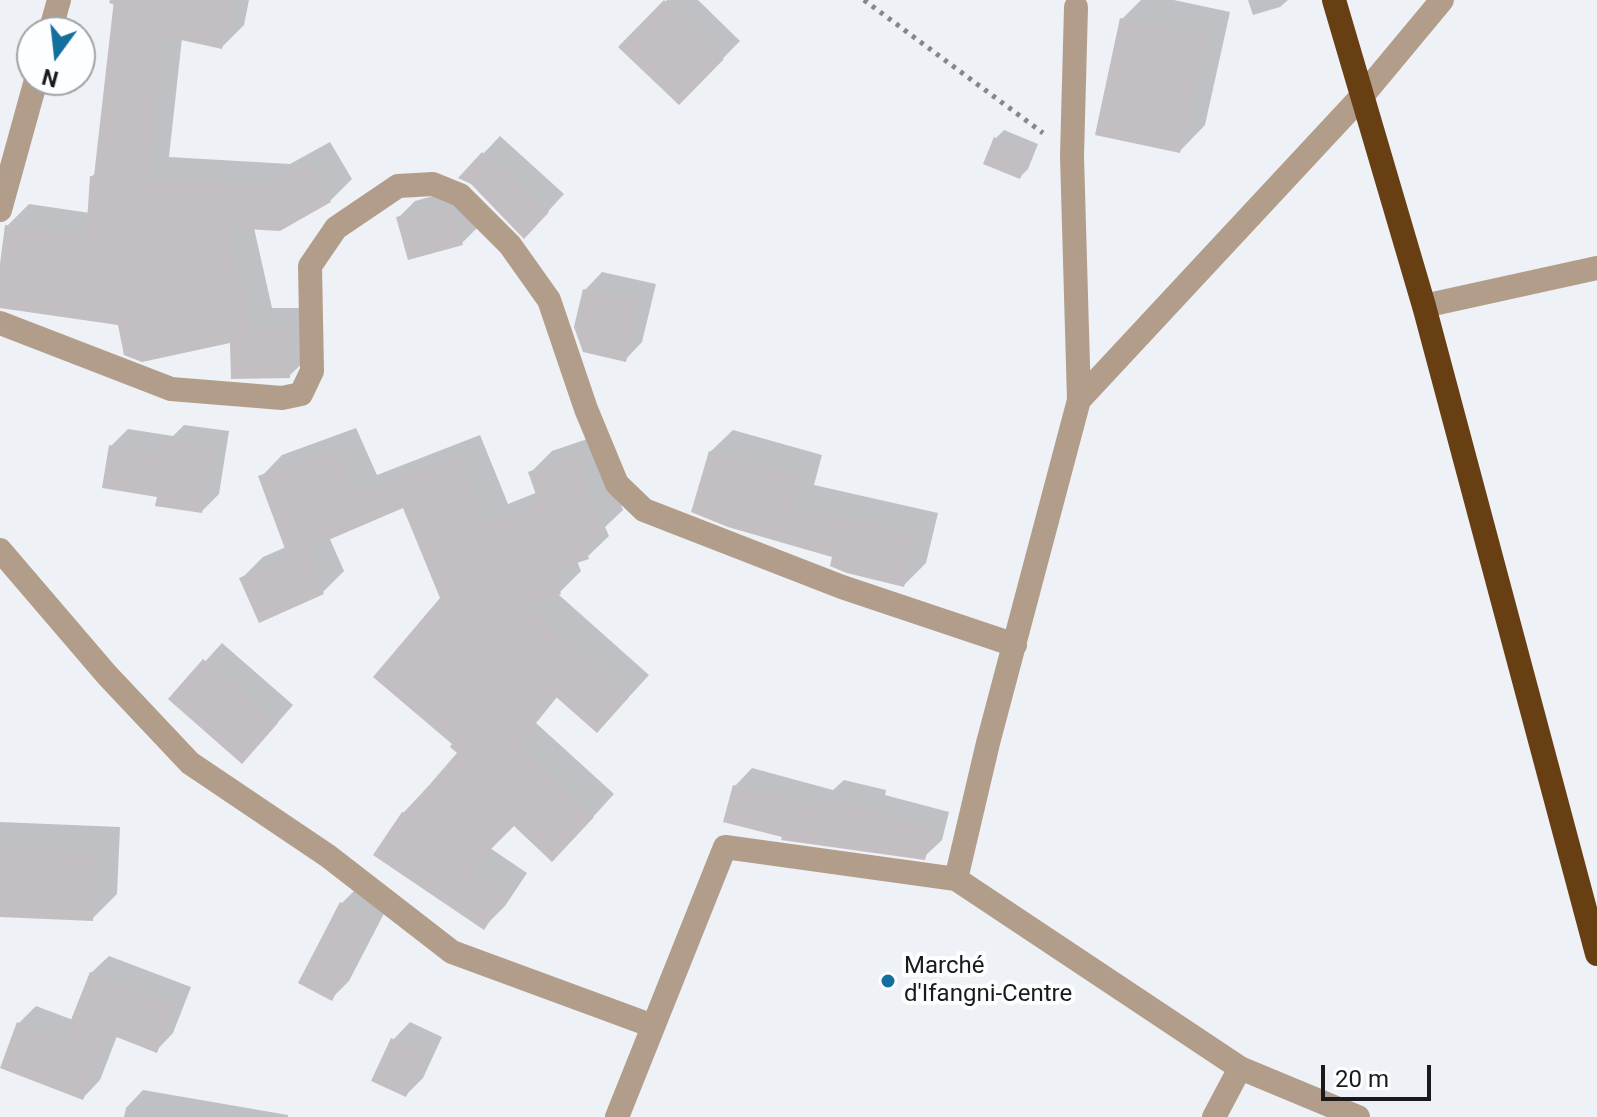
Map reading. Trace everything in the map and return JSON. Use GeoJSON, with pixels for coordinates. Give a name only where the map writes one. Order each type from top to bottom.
{"type":"FeatureCollection","features":[{"type":"Feature","properties":{"kind":"highway"},"geometry":{"type":"LineString","coordinates":[[1334,0],[1424,306],[1597,954]]}},
{"type":"Feature","properties":{"kind":"street"},"geometry":{"type":"LineString","coordinates":[[1079,400],[1363,95],[1442,0]]}},
{"type":"Feature","properties":{"kind":"street"},"geometry":{"type":"LineString","coordinates":[[956,879],[988,743],[1079,400],[1072,156],[1076,7]]}},
{"type":"Feature","properties":{"kind":"street"},"geometry":{"type":"LineString","coordinates":[[0,210],[32,96]]}},
{"type":"Feature","properties":{"kind":"street"},"geometry":{"type":"LineString","coordinates":[[0,323],[171,389],[282,398],[301,394],[312,371],[310,266],[336,228],[398,186],[433,184],[460,195],[510,245],[549,300],[586,409],[617,484],[644,510],[842,587],[1015,645]]}},
{"type":"Feature","properties":{"kind":"street"},"geometry":{"type":"LineString","coordinates":[[1424,306],[1597,268]]}},
{"type":"Feature","properties":{"kind":"street"},"geometry":{"type":"LineString","coordinates":[[0,550],[107,675],[190,763],[328,856],[452,952],[653,1026]]}},
{"type":"Feature","properties":{"kind":"street"},"geometry":{"type":"LineString","coordinates":[[617,1117],[725,847],[956,879],[1240,1068],[1358,1117]]}},
{"type":"Feature","properties":{"kind":"street"},"geometry":{"type":"LineString","coordinates":[[1214,1117],[1240,1068]]}},
{"type":"Feature","properties":{"kind":"path"},"geometry":{"type":"LineString","coordinates":[[864,0],[1072,156]]}},
{"type":"Feature","properties":{"kind":"building"},"geometry":{"type":"Polygon","coordinates":[[[114,0],[208,0],[232,5],[222,49],[163,36],[148,179],[267,185],[308,162],[331,202],[280,231],[227,228],[250,330],[289,329],[290,378],[231,379],[230,343],[142,362],[124,355],[118,325],[0,308],[0,264],[5,225],[86,237],[90,176],[94,176],[114,0]]]}},
{"type":"Feature","properties":{"kind":"building"},"geometry":{"type":"Polygon","coordinates":[[[664,0],[724,59],[679,105],[618,47],[664,0]]]}},
{"type":"Feature","properties":{"kind":"building"},"geometry":{"type":"Polygon","coordinates":[[[1120,18],[1206,37],[1180,153],[1095,135],[1120,18]]]}},
{"type":"Feature","properties":{"kind":"building"},"geometry":{"type":"Polygon","coordinates":[[[994,137],[1032,152],[1020,179],[983,164],[994,137]]]}},
{"type":"Feature","properties":{"kind":"building"},"geometry":{"type":"Polygon","coordinates":[[[482,152],[549,212],[524,239],[471,184],[458,178],[482,152]]]}},
{"type":"Feature","properties":{"kind":"building"},"geometry":{"type":"Polygon","coordinates":[[[443,204],[452,209],[463,245],[408,260],[396,217],[443,204]]]}},
{"type":"Feature","properties":{"kind":"building"},"geometry":{"type":"Polygon","coordinates":[[[583,289],[639,301],[626,362],[583,352],[574,327],[583,289]]]}},
{"type":"Feature","properties":{"kind":"building"},"geometry":{"type":"Polygon","coordinates":[[[165,441],[212,448],[202,513],[155,506],[157,497],[102,488],[109,445],[163,454],[165,441]]]}},
{"type":"Feature","properties":{"kind":"building"},"geometry":{"type":"Polygon","coordinates":[[[335,448],[356,495],[458,455],[487,524],[539,503],[528,472],[564,459],[576,459],[602,533],[582,540],[589,559],[552,571],[561,594],[528,607],[629,697],[597,733],[555,696],[517,745],[594,817],[552,862],[514,826],[470,870],[507,895],[484,930],[373,855],[402,812],[405,813],[457,753],[450,747],[452,744],[373,677],[440,598],[403,508],[305,550],[324,594],[259,623],[239,578],[288,557],[258,476],[335,448]]]}},
{"type":"Feature","properties":{"kind":"building"},"geometry":{"type":"Polygon","coordinates":[[[709,451],[801,477],[793,507],[916,535],[904,587],[847,573],[830,566],[832,557],[728,527],[691,512],[709,451]]]}},
{"type":"Feature","properties":{"kind":"building"},"geometry":{"type":"Polygon","coordinates":[[[203,659],[278,723],[242,764],[168,699],[203,659]]]}},
{"type":"Feature","properties":{"kind":"building"},"geometry":{"type":"Polygon","coordinates":[[[733,785],[821,808],[825,796],[870,807],[869,812],[933,829],[925,860],[781,840],[782,837],[723,822],[733,785]]]}},
{"type":"Feature","properties":{"kind":"building"},"geometry":{"type":"Polygon","coordinates":[[[0,847],[96,852],[93,921],[0,917],[0,847]]]}},
{"type":"Feature","properties":{"kind":"building"},"geometry":{"type":"Polygon","coordinates":[[[340,902],[374,919],[332,1001],[298,983],[340,902]]]}},
{"type":"Feature","properties":{"kind":"building"},"geometry":{"type":"Polygon","coordinates":[[[90,972],[175,1004],[157,1053],[109,1034],[83,1100],[0,1068],[17,1022],[63,1040],[90,972]]]}},
{"type":"Feature","properties":{"kind":"building"},"geometry":{"type":"Polygon","coordinates":[[[391,1038],[426,1055],[406,1097],[371,1081],[391,1038]]]}},
{"type":"Feature","properties":{"kind":"place","name":"Marché d'Ifangni-Centre"},"geometry":{"type":"Point","coordinates":[888,981]}}]}
